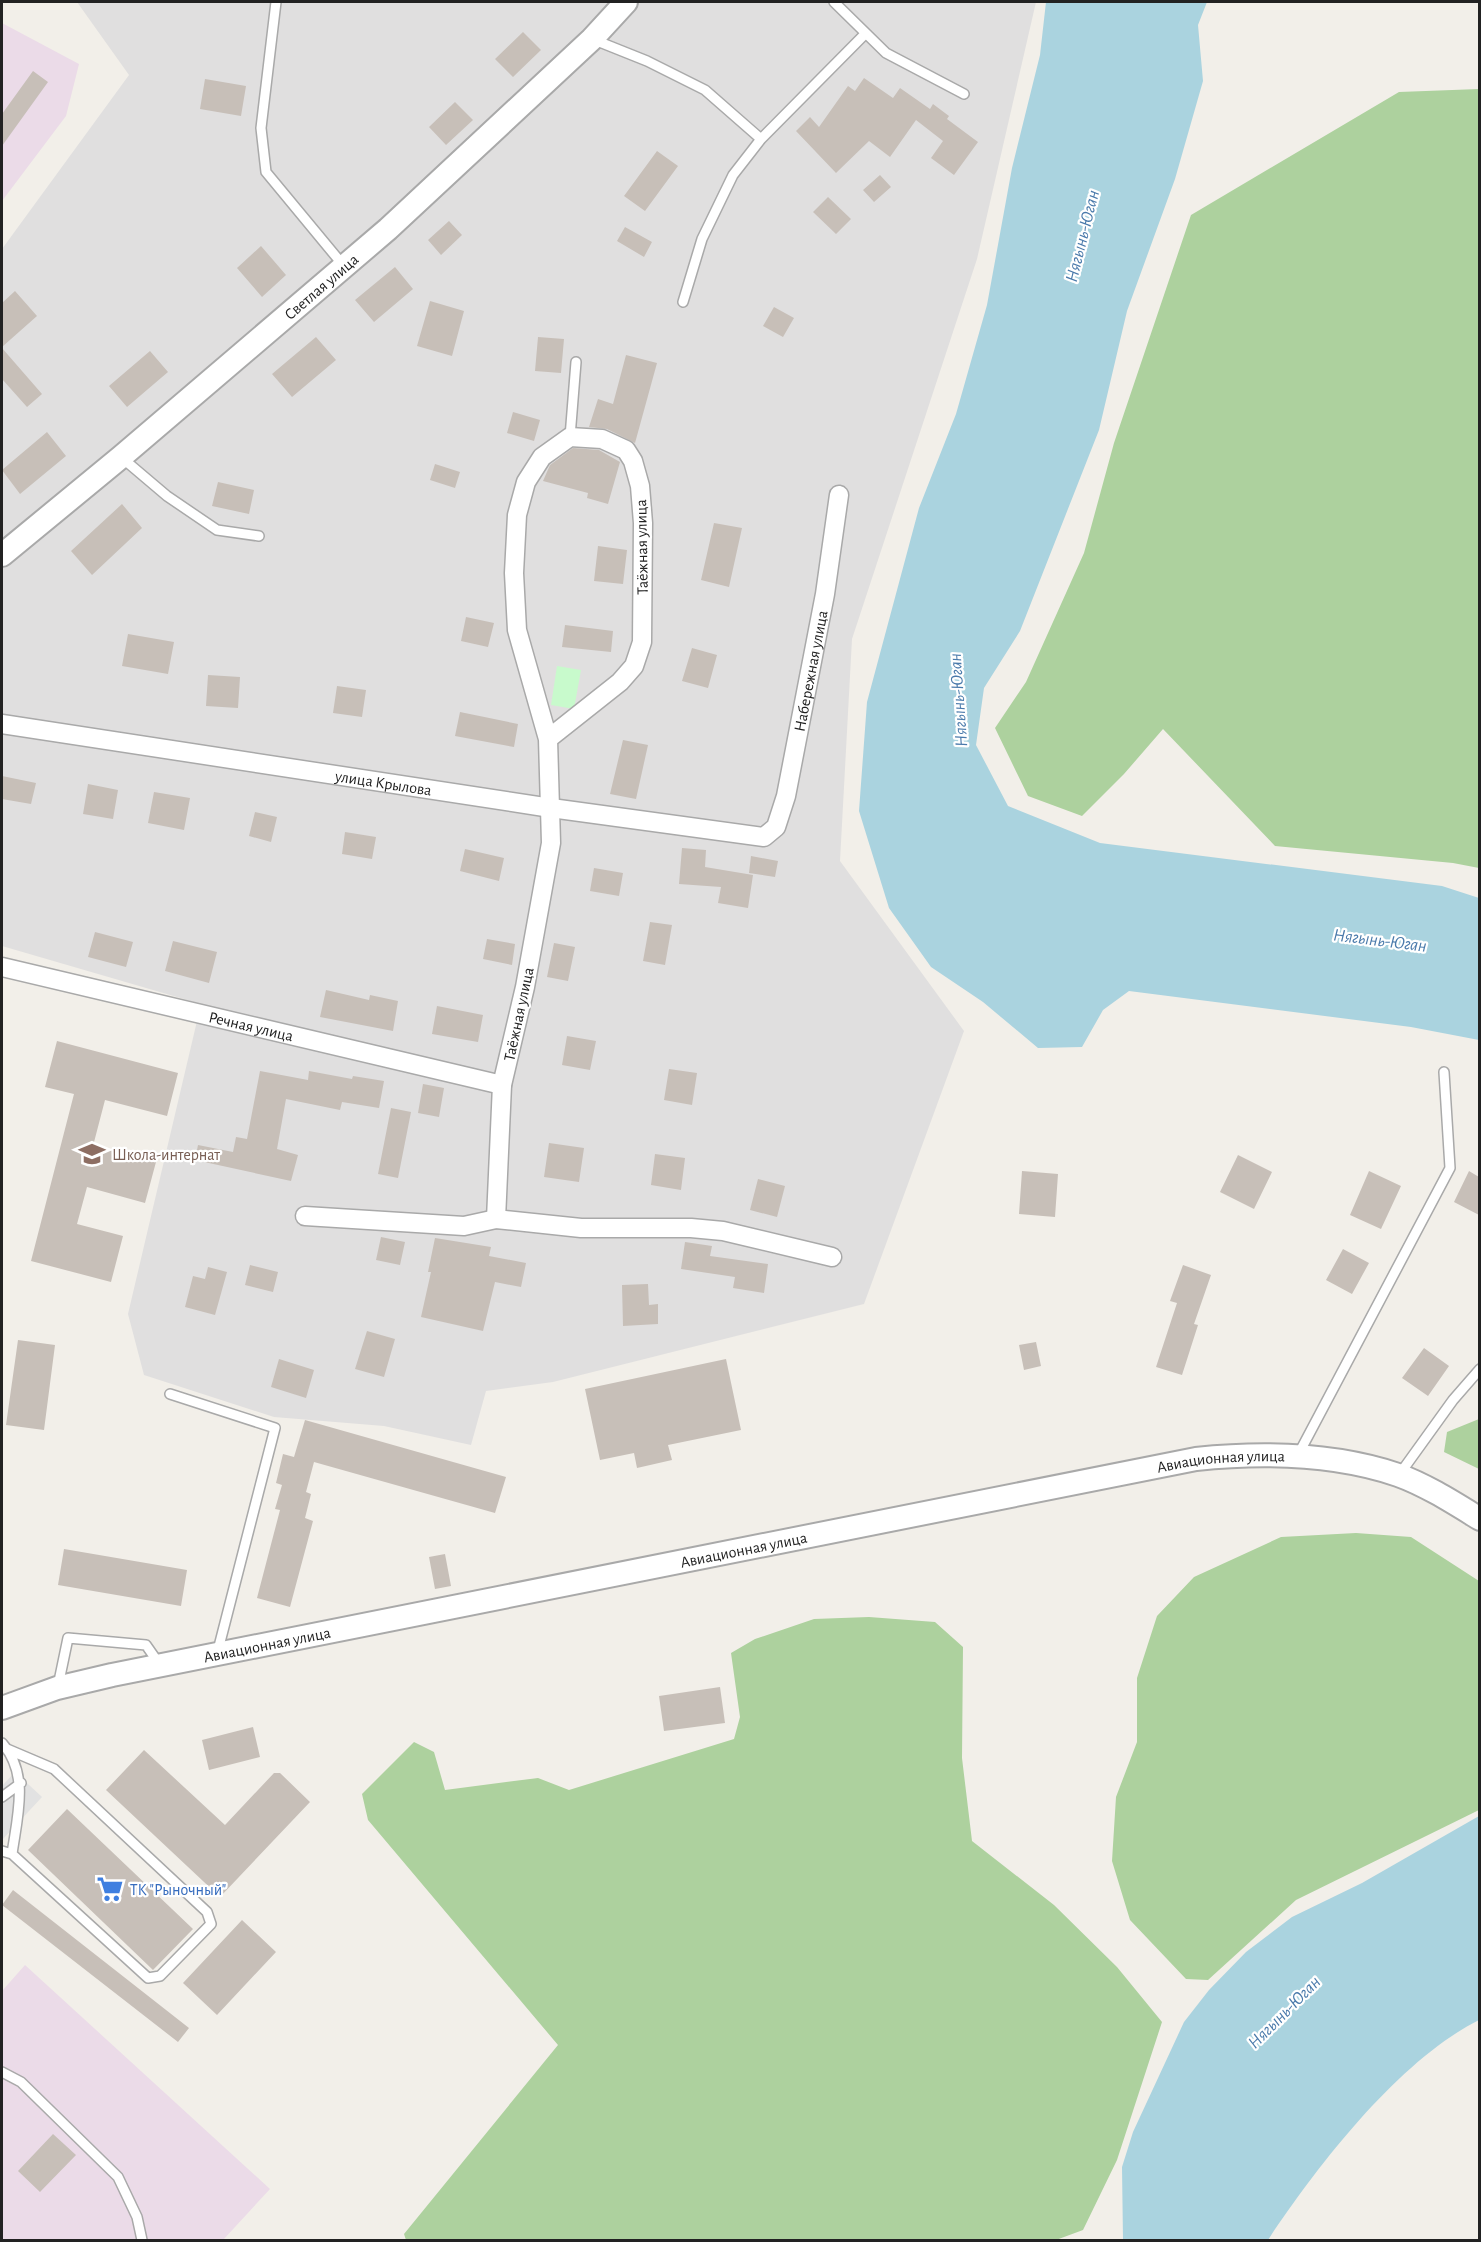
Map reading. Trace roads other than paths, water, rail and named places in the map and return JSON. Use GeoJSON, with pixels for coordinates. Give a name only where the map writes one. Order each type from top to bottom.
{"type":"FeatureCollection","features":[{"type":"Feature","properties":{"kind":"street","name":"Светлая улица"},"geometry":{"type":"LineString","coordinates":[[2,555],[121,457],[343,265],[388,229],[592,39],[627,2]]}},
{"type":"Feature","properties":{"kind":"street","name":"Таёжная улица"},"geometry":{"type":"LineString","coordinates":[[496,1219],[502,1085],[533,942],[551,843],[548,739],[517,630],[514,573],[517,515],[526,482],[542,456],[570,437],[602,440],[626,450],[633,461],[640,486],[643,523],[642,642],[634,666],[620,682],[548,739]]}},
{"type":"Feature","properties":{"kind":"street","name":"Набережная улица"},"geometry":{"type":"LineString","coordinates":[[764,837],[776,827],[786,796],[825,594],[839,495]]}},
{"type":"Feature","properties":{"kind":"street","name":"улица Крылова"},"geometry":{"type":"LineString","coordinates":[[2,724],[551,808],[764,837]]}},
{"type":"Feature","properties":{"kind":"street","name":"Речная улица"},"geometry":{"type":"LineString","coordinates":[[2,967],[502,1085]]}},
{"type":"Feature","properties":{"kind":"street"},"geometry":{"type":"LineString","coordinates":[[305,1216],[464,1226],[496,1219],[581,1228],[723,1231],[832,1257]]}},
{"type":"Feature","properties":{"kind":"street","name":"Авиационная улица"},"geometry":{"type":"LineString","coordinates":[[2,1708],[57,1688],[160,1665],[1196,1459],[1241,1455],[1298,1455],[1362,1466],[1399,1475],[1479,1519]]}},
{"type":"Feature","properties":{"kind":"lane"},"geometry":{"type":"LineString","coordinates":[[276,2],[261,128],[266,172],[343,265]]}},
{"type":"Feature","properties":{"kind":"lane"},"geometry":{"type":"LineString","coordinates":[[834,2],[886,53],[964,94]]}},
{"type":"Feature","properties":{"kind":"lane"},"geometry":{"type":"LineString","coordinates":[[683,302],[702,239],[733,176],[761,139],[865,34]]}},
{"type":"Feature","properties":{"kind":"lane"},"geometry":{"type":"LineString","coordinates":[[592,39],[647,61],[705,90],[761,139]]}},
{"type":"Feature","properties":{"kind":"lane"},"geometry":{"type":"LineString","coordinates":[[570,437],[576,362]]}},
{"type":"Feature","properties":{"kind":"lane"},"geometry":{"type":"LineString","coordinates":[[121,457],[167,496],[217,530],[259,536]]}},
{"type":"Feature","properties":{"kind":"lane"},"geometry":{"type":"LineString","coordinates":[[1298,1455],[1450,1168],[1443,1072]]}},
{"type":"Feature","properties":{"kind":"lane"},"geometry":{"type":"LineString","coordinates":[[1399,1475],[1453,1400],[1479,1369]]}},
{"type":"Feature","properties":{"kind":"lane"},"geometry":{"type":"LineString","coordinates":[[170,1394],[274,1428],[218,1654]]}},
{"type":"Feature","properties":{"kind":"lane"},"geometry":{"type":"LineString","coordinates":[[57,1688],[68,1638],[146,1645],[160,1665]]}},
{"type":"Feature","properties":{"kind":"lane"},"geometry":{"type":"LineString","coordinates":[[4,1746],[21,1783],[12,1854]]}},
{"type":"Feature","properties":{"kind":"lane"},"geometry":{"type":"LineString","coordinates":[[2,1851],[12,1854],[148,1978],[160,1976],[211,1924],[207,1912],[54,1769],[4,1746]]}},
{"type":"Feature","properties":{"kind":"lane"},"geometry":{"type":"LineString","coordinates":[[2,1797],[21,1783]]}},
{"type":"Feature","properties":{"kind":"lane"},"geometry":{"type":"LineString","coordinates":[[2,2072],[21,2082],[118,2177],[137,2217],[142,2241]]}},
{"type":"Feature","properties":{"kind":"water","name":"Нягынь-Юган"},"geometry":{"type":"Polygon","coordinates":[[[1046,2],[1207,2],[1198,25],[1203,81],[1175,179],[1127,311],[1099,430],[1020,631],[984,688],[976,745],[1008,806],[1100,843],[1442,886],[1479,898],[1479,1040],[1411,1027],[1129,991],[1103,1010],[1082,1047],[1038,1048],[983,1002],[931,967],[889,908],[859,811],[867,702],[919,508],[956,414],[987,305],[1012,168],[1040,55],[1046,2]]]}},
{"type":"Feature","properties":{"kind":"water","name":"Нягынь-Юган"},"geometry":{"type":"Polygon","coordinates":[[[1479,1816],[1479,2020],[1449,2038],[1419,2061],[1362,2117],[1310,2180],[1268,2240],[1123,2240],[1122,2167],[1133,2132],[1184,2022],[1209,1990],[1246,1952],[1292,1917],[1362,1883],[1479,1816]]]}},
{"type":"Feature","properties":{"kind":"place","name":"Школа-интернат"},"geometry":{"type":"Point","coordinates":[92,1154]}},
{"type":"Feature","properties":{"kind":"place","name":"ТК \"Рыночный\""},"geometry":{"type":"Point","coordinates":[110,1889]}}]}
